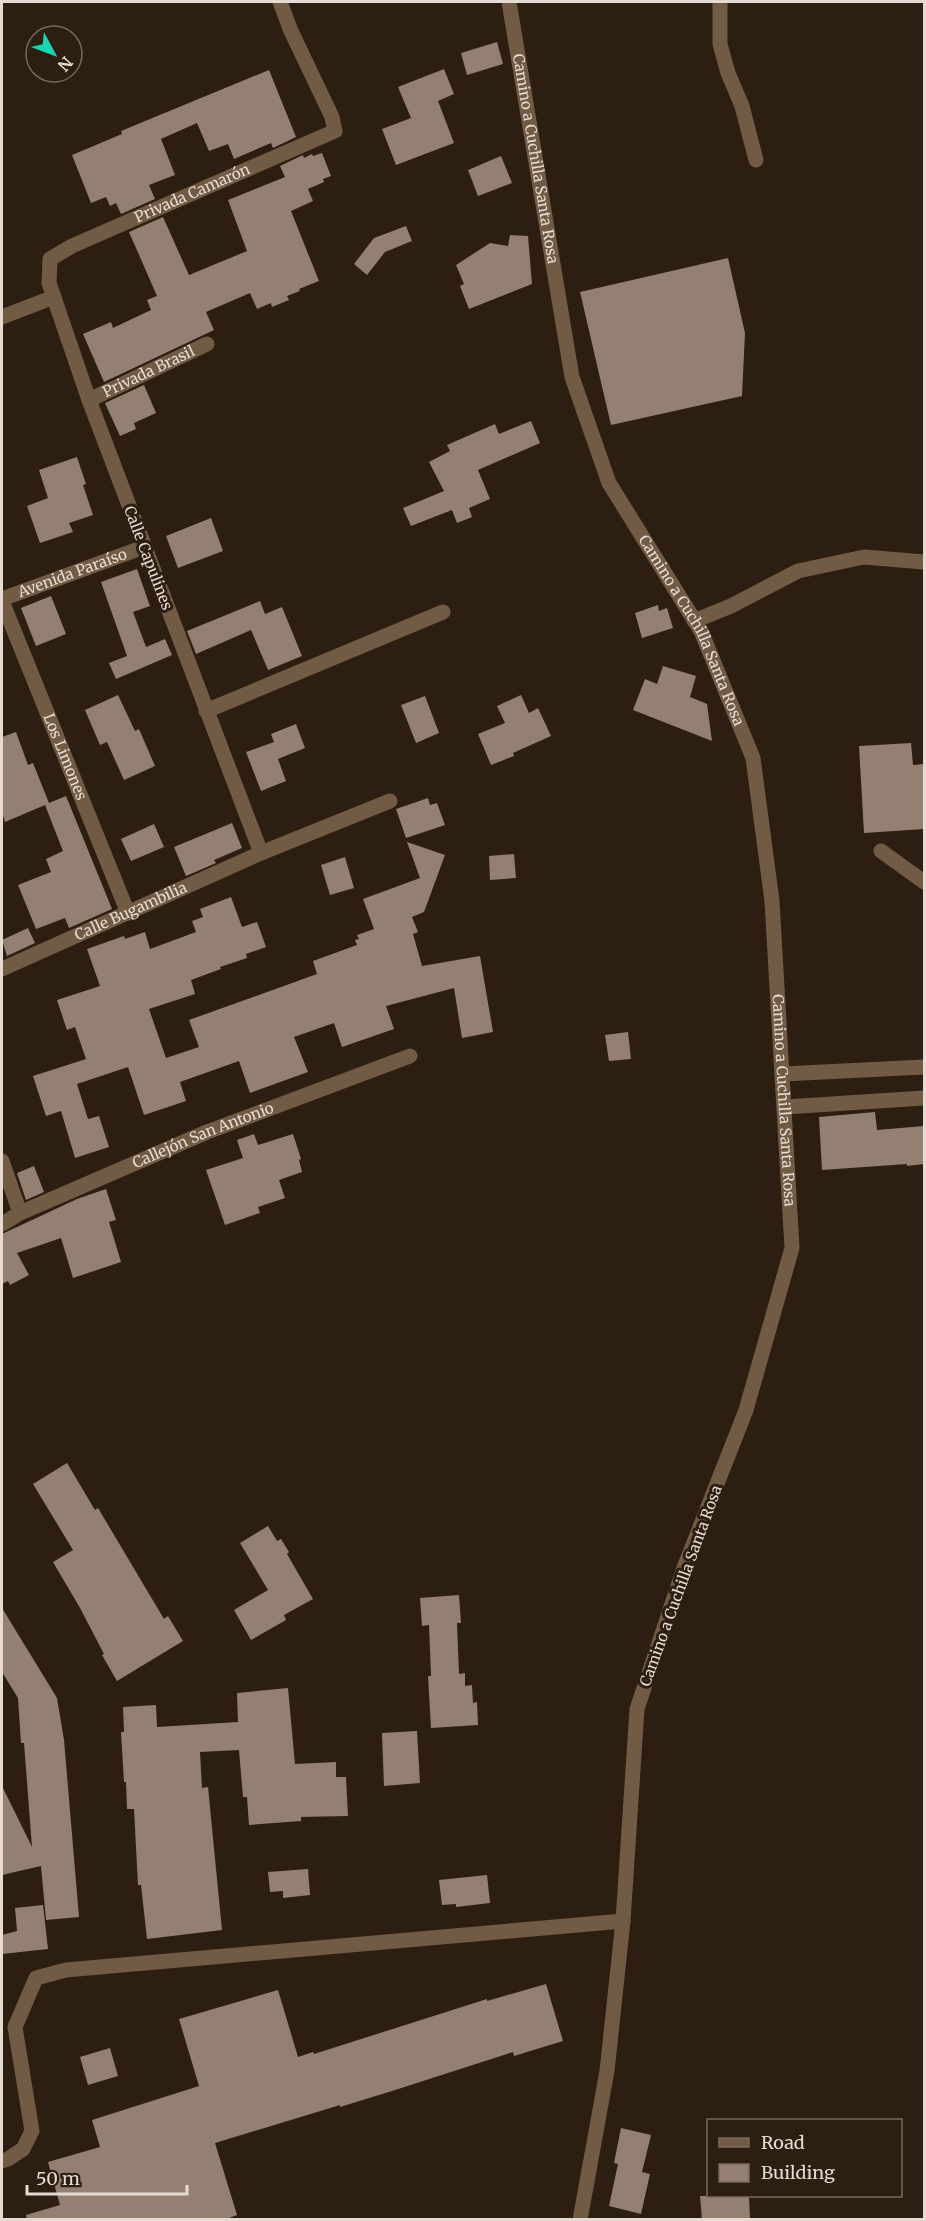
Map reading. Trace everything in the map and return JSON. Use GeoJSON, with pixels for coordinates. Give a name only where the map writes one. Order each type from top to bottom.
{"type":"FeatureCollection","features":[{"type":"Feature","properties":{"kind":"street","name":"Privada Camarón"},"geometry":{"type":"LineString","coordinates":[[50,259],[72,246],[334,131],[332,117],[279,2]]}},
{"type":"Feature","properties":{"kind":"street","name":"Camino a Cuchilla Santa Rosa"},"geometry":{"type":"LineString","coordinates":[[509,2],[572,378],[609,483],[701,631],[753,758],[772,901],[792,1248],[746,1410],[684,1568],[637,1709],[623,1922],[607,2071],[580,2220]]}},
{"type":"Feature","properties":{"kind":"street"},"geometry":{"type":"LineString","coordinates":[[720,2],[720,44],[728,73],[742,106],[756,160]]}},
{"type":"Feature","properties":{"kind":"street","name":"Calle Capulines"},"geometry":{"type":"LineString","coordinates":[[50,259],[49,283],[89,400],[261,854]]}},
{"type":"Feature","properties":{"kind":"street"},"geometry":{"type":"LineString","coordinates":[[2,317],[54,297]]}},
{"type":"Feature","properties":{"kind":"street","name":"Privada Brasil"},"geometry":{"type":"LineString","coordinates":[[89,400],[207,344]]}},
{"type":"Feature","properties":{"kind":"street","name":"Avenida Paraíso"},"geometry":{"type":"LineString","coordinates":[[2,600],[144,547]]}},
{"type":"Feature","properties":{"kind":"street"},"geometry":{"type":"LineString","coordinates":[[694,621],[731,606],[798,571],[864,558],[924,562]]}},
{"type":"Feature","properties":{"kind":"street","name":"Los Limones"},"geometry":{"type":"LineString","coordinates":[[2,600],[128,914]]}},
{"type":"Feature","properties":{"kind":"street"},"geometry":{"type":"LineString","coordinates":[[206,711],[443,612]]}},
{"type":"Feature","properties":{"kind":"street","name":"Calle Bugambilia"},"geometry":{"type":"LineString","coordinates":[[2,969],[261,854],[390,801]]}},
{"type":"Feature","properties":{"kind":"street"},"geometry":{"type":"LineString","coordinates":[[881,851],[924,882]]}},
{"type":"Feature","properties":{"kind":"street","name":"Callejón San Antonio"},"geometry":{"type":"LineString","coordinates":[[2,1224],[20,1213],[207,1132],[410,1056]]}},
{"type":"Feature","properties":{"kind":"street"},"geometry":{"type":"LineString","coordinates":[[783,1074],[924,1066]]}},
{"type":"Feature","properties":{"kind":"street"},"geometry":{"type":"LineString","coordinates":[[785,1107],[924,1098]]}},
{"type":"Feature","properties":{"kind":"street"},"geometry":{"type":"LineString","coordinates":[[2,1161],[20,1213]]}},
{"type":"Feature","properties":{"kind":"street"},"geometry":{"type":"LineString","coordinates":[[2,2161],[23,2149],[32,2131],[15,2027],[36,1978],[66,1970],[623,1922]]}},
{"type":"Feature","properties":{"kind":"building"},"geometry":{"type":"Polygon","coordinates":[[[497,42],[503,64],[467,75],[461,53],[497,42]]]}},
{"type":"Feature","properties":{"kind":"building"},"geometry":{"type":"Polygon","coordinates":[[[444,69],[454,94],[438,101],[454,143],[396,165],[382,129],[411,118],[398,87],[444,69]]]}},
{"type":"Feature","properties":{"kind":"building"},"geometry":{"type":"Polygon","coordinates":[[[269,70],[296,137],[273,148],[271,143],[234,159],[228,144],[209,151],[197,123],[161,139],[175,175],[149,185],[155,199],[121,214],[116,203],[110,206],[106,197],[91,203],[72,155],[122,134],[121,131],[269,70]]]}},
{"type":"Feature","properties":{"kind":"building"},"geometry":{"type":"Polygon","coordinates":[[[322,153],[331,176],[308,189],[313,201],[291,211],[319,281],[299,289],[300,291],[287,296],[289,300],[272,307],[271,303],[257,309],[250,293],[206,312],[214,330],[104,382],[83,334],[111,322],[113,328],[151,310],[147,300],[157,296],[129,232],[163,217],[189,275],[247,251],[228,200],[285,177],[280,166],[303,155],[304,158],[322,153]]]}},
{"type":"Feature","properties":{"kind":"building"},"geometry":{"type":"Polygon","coordinates":[[[501,156],[512,183],[478,196],[468,170],[501,156]]]}},
{"type":"Feature","properties":{"kind":"building"},"geometry":{"type":"Polygon","coordinates":[[[406,226],[412,241],[385,252],[367,275],[354,264],[374,238],[406,226]]]}},
{"type":"Feature","properties":{"kind":"building"},"geometry":{"type":"Polygon","coordinates":[[[510,235],[528,236],[532,284],[469,309],[460,286],[464,284],[456,265],[490,243],[508,246],[510,235]]]}},
{"type":"Feature","properties":{"kind":"building"},"geometry":{"type":"Polygon","coordinates":[[[728,258],[745,333],[742,396],[611,425],[580,292],[728,258]]]}},
{"type":"Feature","properties":{"kind":"building"},"geometry":{"type":"Polygon","coordinates":[[[144,385],[156,413],[134,423],[136,429],[120,436],[105,403],[144,385]]]}},
{"type":"Feature","properties":{"kind":"building"},"geometry":{"type":"Polygon","coordinates":[[[531,421],[540,443],[478,470],[490,499],[469,508],[472,517],[457,523],[452,510],[411,526],[403,508],[444,491],[429,462],[450,451],[447,445],[495,424],[499,434],[531,421]]]}},
{"type":"Feature","properties":{"kind":"building"},"geometry":{"type":"Polygon","coordinates":[[[77,457],[93,515],[69,523],[73,532],[40,543],[27,506],[48,498],[39,470],[77,457]]]}},
{"type":"Feature","properties":{"kind":"building"},"geometry":{"type":"Polygon","coordinates":[[[211,518],[223,551],[178,568],[166,536],[211,518]]]}},
{"type":"Feature","properties":{"kind":"building"},"geometry":{"type":"Polygon","coordinates":[[[137,569],[150,606],[133,612],[146,647],[165,639],[172,655],[116,679],[109,663],[127,656],[101,582],[137,569]]]}},
{"type":"Feature","properties":{"kind":"building"},"geometry":{"type":"Polygon","coordinates":[[[51,596],[66,634],[36,646],[21,608],[51,596]]]}},
{"type":"Feature","properties":{"kind":"building"},"geometry":{"type":"Polygon","coordinates":[[[260,601],[265,614],[282,607],[302,656],[268,670],[251,630],[196,654],[187,631],[260,601]]]}},
{"type":"Feature","properties":{"kind":"building"},"geometry":{"type":"Polygon","coordinates":[[[658,605],[659,611],[667,608],[673,628],[642,638],[635,613],[658,605]]]}},
{"type":"Feature","properties":{"kind":"building"},"geometry":{"type":"Polygon","coordinates":[[[663,666],[696,676],[690,697],[707,704],[712,741],[633,710],[645,679],[657,684],[663,666]]]}},
{"type":"Feature","properties":{"kind":"building"},"geometry":{"type":"Polygon","coordinates":[[[118,695],[135,731],[139,729],[155,766],[124,780],[107,742],[100,745],[85,710],[118,695]]]}},
{"type":"Feature","properties":{"kind":"building"},"geometry":{"type":"Polygon","coordinates":[[[521,695],[529,713],[538,708],[551,736],[513,753],[514,756],[491,765],[478,734],[505,723],[497,706],[521,695]]]}},
{"type":"Feature","properties":{"kind":"building"},"geometry":{"type":"Polygon","coordinates":[[[425,696],[439,733],[416,743],[401,705],[425,696]]]}},
{"type":"Feature","properties":{"kind":"building"},"geometry":{"type":"Polygon","coordinates":[[[296,724],[305,748],[278,759],[286,781],[261,791],[246,752],[274,742],[271,734],[296,724]]]}},
{"type":"Feature","properties":{"kind":"building"},"geometry":{"type":"Polygon","coordinates":[[[16,732],[28,765],[33,763],[49,803],[66,796],[112,909],[69,928],[65,918],[36,929],[18,885],[51,872],[46,859],[63,851],[45,805],[5,822],[2,812],[2,737],[16,732]]]}},
{"type":"Feature","properties":{"kind":"building"},"geometry":{"type":"Polygon","coordinates":[[[911,743],[913,765],[924,764],[924,829],[864,833],[859,746],[911,743]]]}},
{"type":"Feature","properties":{"kind":"building"},"geometry":{"type":"Polygon","coordinates":[[[428,798],[430,805],[437,803],[445,825],[406,838],[396,809],[428,798]]]}},
{"type":"Feature","properties":{"kind":"building"},"geometry":{"type":"Polygon","coordinates":[[[232,823],[242,848],[186,876],[174,847],[232,823]]]}},
{"type":"Feature","properties":{"kind":"building"},"geometry":{"type":"Polygon","coordinates":[[[154,824],[164,847],[131,861],[121,839],[154,824]]]}},
{"type":"Feature","properties":{"kind":"building"},"geometry":{"type":"Polygon","coordinates":[[[407,842],[445,855],[424,912],[412,917],[418,932],[413,934],[422,966],[480,956],[493,1032],[462,1038],[454,988],[386,1006],[394,1029],[342,1047],[334,1023],[294,1037],[308,1072],[250,1093],[239,1061],[180,1082],[186,1101],[144,1115],[128,1067],[77,1084],[88,1119],[99,1116],[109,1147],[75,1158],[61,1111],[46,1116],[33,1076],[86,1059],[75,1027],[67,1030],[57,1000],[100,986],[87,949],[124,936],[125,939],[145,932],[150,949],[196,932],[192,921],[203,917],[200,909],[231,897],[242,927],[257,922],[266,947],[246,954],[247,958],[191,980],[195,994],[149,1009],[166,1058],[199,1047],[189,1020],[317,974],[313,961],[357,945],[355,940],[359,939],[357,935],[374,929],[363,899],[420,878],[407,842]]]}},
{"type":"Feature","properties":{"kind":"building"},"geometry":{"type":"Polygon","coordinates":[[[514,854],[516,878],[490,880],[489,856],[514,854]]]}},
{"type":"Feature","properties":{"kind":"building"},"geometry":{"type":"Polygon","coordinates":[[[345,857],[354,888],[330,895],[321,865],[345,857]]]}},
{"type":"Feature","properties":{"kind":"building"},"geometry":{"type":"Polygon","coordinates":[[[28,928],[35,943],[7,956],[2,940],[28,928]]]}},
{"type":"Feature","properties":{"kind":"building"},"geometry":{"type":"Polygon","coordinates":[[[628,1032],[631,1059],[609,1061],[605,1035],[628,1032]]]}},
{"type":"Feature","properties":{"kind":"building"},"geometry":{"type":"Polygon","coordinates":[[[875,1112],[877,1130],[924,1126],[924,1164],[822,1170],[819,1117],[875,1112]]]}},
{"type":"Feature","properties":{"kind":"building"},"geometry":{"type":"Polygon","coordinates":[[[254,1134],[258,1145],[293,1134],[301,1159],[299,1160],[302,1172],[279,1180],[285,1198],[258,1207],[260,1213],[225,1225],[206,1170],[243,1158],[237,1140],[254,1134]]]}},
{"type":"Feature","properties":{"kind":"building"},"geometry":{"type":"Polygon","coordinates":[[[34,1166],[44,1192],[26,1200],[17,1173],[34,1166]]]}},
{"type":"Feature","properties":{"kind":"building"},"geometry":{"type":"Polygon","coordinates":[[[106,1189],[116,1220],[109,1222],[121,1262],[73,1278],[61,1238],[17,1253],[29,1275],[10,1285],[8,1281],[2,1284],[2,1234],[77,1199],[106,1189]]]}},
{"type":"Feature","properties":{"kind":"building"},"geometry":{"type":"Polygon","coordinates":[[[67,1463],[95,1510],[98,1508],[164,1619],[168,1616],[183,1641],[117,1681],[80,1608],[53,1562],[73,1550],[33,1484],[67,1463]]]}},
{"type":"Feature","properties":{"kind":"building"},"geometry":{"type":"Polygon","coordinates":[[[268,1526],[277,1541],[281,1539],[313,1599],[284,1615],[286,1620],[251,1640],[234,1610],[268,1590],[240,1543],[268,1526]]]}},
{"type":"Feature","properties":{"kind":"building"},"geometry":{"type":"Polygon","coordinates":[[[459,1595],[461,1623],[457,1623],[459,1674],[465,1673],[465,1686],[472,1685],[473,1703],[477,1702],[478,1725],[431,1728],[428,1676],[431,1676],[429,1625],[422,1626],[420,1598],[459,1595]]]}},
{"type":"Feature","properties":{"kind":"building"},"geometry":{"type":"Polygon","coordinates":[[[2,1608],[57,1698],[64,1740],[79,1917],[46,1920],[41,1866],[2,1875],[2,1786],[32,1847],[18,1698],[2,1672],[2,1608]]]}},
{"type":"Feature","properties":{"kind":"building"},"geometry":{"type":"Polygon","coordinates":[[[288,1688],[295,1764],[336,1762],[336,1777],[346,1777],[348,1816],[301,1817],[301,1821],[249,1825],[247,1797],[243,1797],[239,1750],[200,1752],[202,1788],[208,1787],[222,1930],[147,1939],[141,1885],[138,1885],[134,1809],[127,1809],[126,1782],[124,1782],[121,1732],[124,1732],[123,1707],[156,1705],[157,1727],[238,1722],[237,1693],[288,1688]]]}},
{"type":"Feature","properties":{"kind":"building"},"geometry":{"type":"Polygon","coordinates":[[[417,1731],[420,1783],[384,1786],[382,1733],[417,1731]]]}},
{"type":"Feature","properties":{"kind":"building"},"geometry":{"type":"Polygon","coordinates":[[[308,1869],[310,1895],[283,1898],[283,1891],[270,1892],[268,1872],[308,1869]]]}},
{"type":"Feature","properties":{"kind":"building"},"geometry":{"type":"Polygon","coordinates":[[[487,1875],[490,1903],[456,1907],[456,1904],[442,1905],[439,1880],[487,1875]]]}},
{"type":"Feature","properties":{"kind":"building"},"geometry":{"type":"Polygon","coordinates":[[[43,1905],[48,1949],[2,1954],[2,1935],[17,1931],[15,1908],[43,1905]]]}},
{"type":"Feature","properties":{"kind":"building"},"geometry":{"type":"Polygon","coordinates":[[[546,1984],[563,2041],[514,2056],[513,2052],[340,2107],[340,2105],[215,2143],[237,2215],[224,2220],[27,2220],[26,2215],[60,2205],[48,2162],[100,2147],[92,2120],[199,2086],[179,2019],[278,1990],[298,2057],[313,2052],[314,2054],[487,1999],[487,2001],[546,1984]]]}},
{"type":"Feature","properties":{"kind":"building"},"geometry":{"type":"Polygon","coordinates":[[[110,2048],[118,2076],[88,2085],[80,2057],[110,2048]]]}},
{"type":"Feature","properties":{"kind":"building"},"geometry":{"type":"Polygon","coordinates":[[[621,2128],[651,2135],[642,2172],[650,2174],[641,2214],[609,2206],[618,2164],[614,2163],[621,2128]]]}},
{"type":"Feature","properties":{"kind":"building"},"geometry":{"type":"Polygon","coordinates":[[[700,2196],[749,2197],[750,2220],[702,2220],[700,2196]]]}}]}
